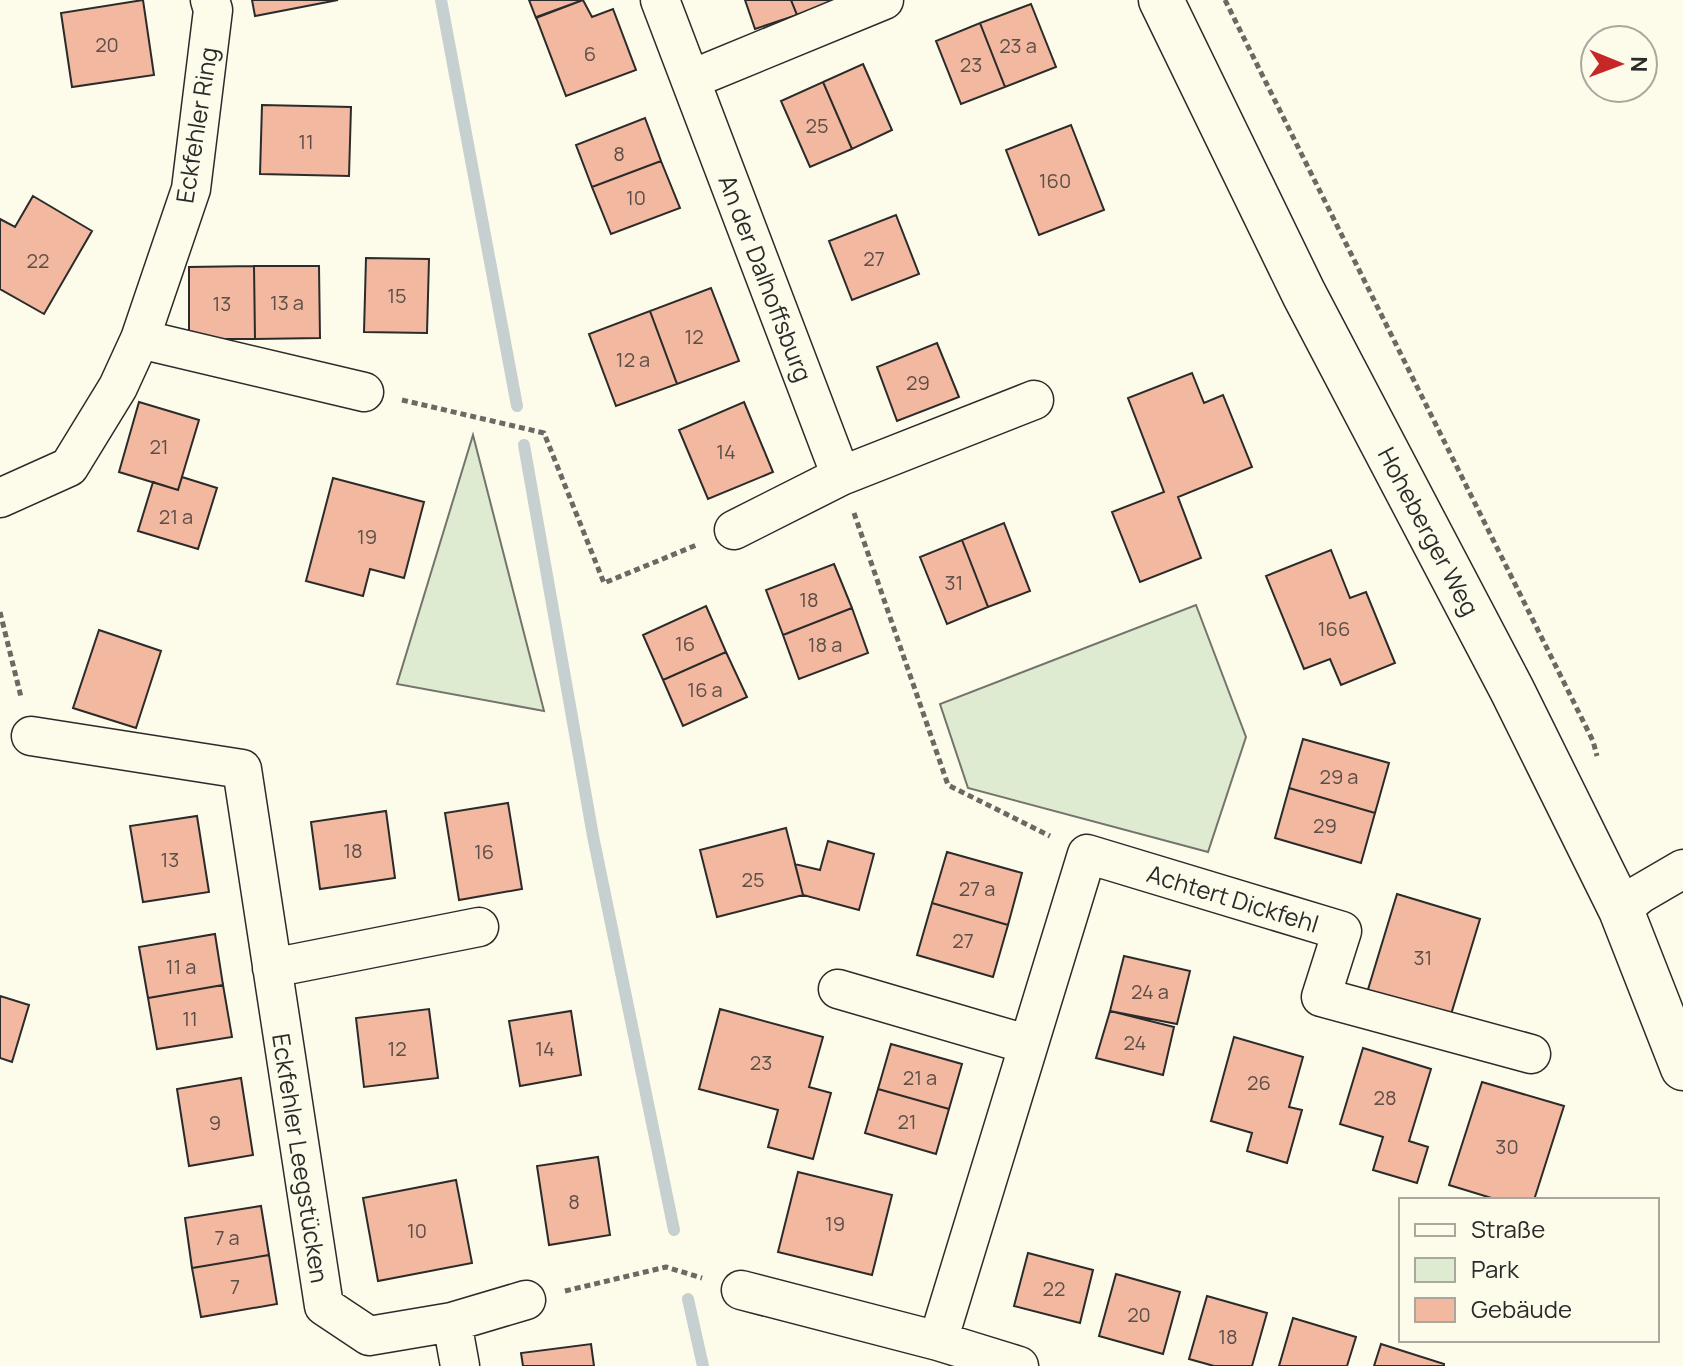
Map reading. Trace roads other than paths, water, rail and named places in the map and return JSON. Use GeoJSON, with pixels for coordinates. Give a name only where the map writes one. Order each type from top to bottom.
{"type":"FeatureCollection","features":[{"type":"Feature","properties":{"kind":"street","name":"Eckfehler Ring"},"geometry":{"type":"LineString","coordinates":[[0,498],[69,467],[118,387],[140,339],[191,189],[213,10],[210,0]]}},
{"type":"Feature","properties":{"kind":"street","name":"An der Dalhoffsburg"},"geometry":{"type":"LineString","coordinates":[[660,0],[841,476]]}},
{"type":"Feature","properties":{"kind":"street"},"geometry":{"type":"LineString","coordinates":[[692,79],[884,0]]}},
{"type":"Feature","properties":{"kind":"street","name":"Hoheberger Weg"},"geometry":{"type":"LineString","coordinates":[[1161,0],[1304,294],[1512,690],[1621,910],[1683,1068]]}},
{"type":"Feature","properties":{"kind":"street"},"geometry":{"type":"LineString","coordinates":[[140,339],[364,392]]}},
{"type":"Feature","properties":{"kind":"street"},"geometry":{"type":"LineString","coordinates":[[734,530],[841,476],[1034,400]]}},
{"type":"Feature","properties":{"kind":"street","name":"Eckfehler Leegstücken"},"geometry":{"type":"LineString","coordinates":[[31,736],[242,769],[324,1306],[369,1336],[452,1322],[526,1300]]}},
{"type":"Feature","properties":{"kind":"street","name":"Achtert Dickfehl"},"geometry":{"type":"LineString","coordinates":[[1026,1044],[1087,854],[1342,931],[1321,997],[1531,1054]]}},
{"type":"Feature","properties":{"kind":"street"},"geometry":{"type":"LineString","coordinates":[[1621,910],[1640,894],[1683,869]]}},
{"type":"Feature","properties":{"kind":"street"},"geometry":{"type":"LineString","coordinates":[[272,968],[479,927]]}},
{"type":"Feature","properties":{"kind":"street"},"geometry":{"type":"LineString","coordinates":[[838,989],[1026,1044],[938,1341]]}},
{"type":"Feature","properties":{"kind":"street"},"geometry":{"type":"LineString","coordinates":[[741,1290],[938,1341],[1019,1366]]}},
{"type":"Feature","properties":{"kind":"street"},"geometry":{"type":"LineString","coordinates":[[452,1322],[460,1366]]}},
{"type":"Feature","properties":{"kind":"waterway"},"geometry":{"type":"LineString","coordinates":[[441,0],[517,406]]}},
{"type":"Feature","properties":{"kind":"waterway"},"geometry":{"type":"LineString","coordinates":[[524,445],[593,836],[674,1230]]}},
{"type":"Feature","properties":{"kind":"waterway"},"geometry":{"type":"LineString","coordinates":[[688,1299],[703,1366]]}}]}
